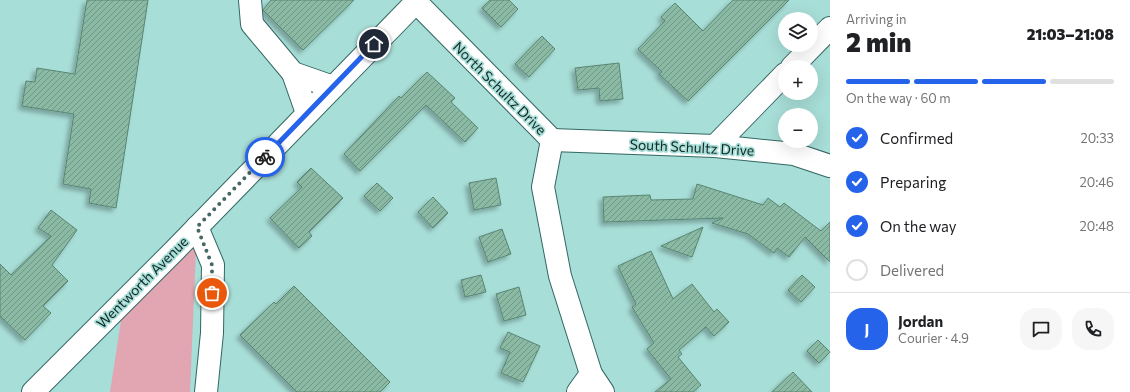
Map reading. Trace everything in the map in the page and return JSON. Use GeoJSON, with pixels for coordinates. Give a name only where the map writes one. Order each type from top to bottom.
{"type":"FeatureCollection","features":[{"type":"Feature","properties":{"kind":"street"},"geometry":{"type":"LineString","coordinates":[[250,0],[252,24],[293,73],[307,113]]}},
{"type":"Feature","properties":{"kind":"street","name":"Wentworth Avenue"},"geometry":{"type":"LineString","coordinates":[[33,392],[197,227],[417,1]]}},
{"type":"Feature","properties":{"kind":"street","name":"North Schultz Drive"},"geometry":{"type":"LineString","coordinates":[[417,1],[552,140],[543,187],[560,276],[591,374],[603,392]]}},
{"type":"Feature","properties":{"kind":"street"},"geometry":{"type":"LineString","coordinates":[[799,60],[830,28]]}},
{"type":"Feature","properties":{"kind":"street"},"geometry":{"type":"LineString","coordinates":[[293,73],[333,87]]}},
{"type":"Feature","properties":{"kind":"street"},"geometry":{"type":"LineString","coordinates":[[715,146],[778,81]]}},
{"type":"Feature","properties":{"kind":"street","name":"South Schultz Drive"},"geometry":{"type":"LineString","coordinates":[[552,140],[715,146],[794,154],[830,166]]}},
{"type":"Feature","properties":{"kind":"street"},"geometry":{"type":"LineString","coordinates":[[197,227],[212,265],[212,333],[206,392]]}},
{"type":"Feature","properties":{"kind":"street"},"geometry":{"type":"LineString","coordinates":[[578,392],[591,374]]}},
{"type":"Feature","properties":{"kind":"shaded area"},"geometry":{"type":"Polygon","coordinates":[[[197,227],[190,392],[110,392],[124,301],[197,227]]]}},
{"type":"Feature","properties":{"kind":"building"},"geometry":{"type":"Polygon","coordinates":[[[87,0],[148,0],[116,208],[89,203],[91,189],[63,184],[74,114],[22,106],[26,81],[35,82],[37,68],[75,74],[87,0]]]}},
{"type":"Feature","properties":{"kind":"building"},"geometry":{"type":"Polygon","coordinates":[[[271,0],[354,0],[303,50],[263,10],[271,0]]]}},
{"type":"Feature","properties":{"kind":"building"},"geometry":{"type":"Polygon","coordinates":[[[490,0],[509,0],[518,9],[501,27],[482,8],[490,0]]]}},
{"type":"Feature","properties":{"kind":"building"},"geometry":{"type":"Polygon","coordinates":[[[733,0],[789,0],[688,101],[659,74],[662,72],[638,49],[665,21],[661,17],[675,3],[703,31],[733,0]]]}},
{"type":"Feature","properties":{"kind":"building"},"geometry":{"type":"Polygon","coordinates":[[[542,36],[555,49],[529,77],[515,64],[542,36]]]}},
{"type":"Feature","properties":{"kind":"building"},"geometry":{"type":"Polygon","coordinates":[[[619,63],[623,99],[600,101],[599,88],[578,90],[575,68],[619,63]]]}},
{"type":"Feature","properties":{"kind":"building"},"geometry":{"type":"Polygon","coordinates":[[[427,72],[455,98],[451,102],[478,128],[465,142],[426,105],[360,171],[344,154],[399,96],[401,98],[427,72]]]}},
{"type":"Feature","properties":{"kind":"building"},"geometry":{"type":"Polygon","coordinates":[[[311,168],[343,198],[309,232],[312,236],[299,248],[270,218],[302,187],[297,182],[311,168]]]}},
{"type":"Feature","properties":{"kind":"building"},"geometry":{"type":"Polygon","coordinates":[[[496,178],[501,205],[474,210],[469,183],[496,178]]]}},
{"type":"Feature","properties":{"kind":"building"},"geometry":{"type":"Polygon","coordinates":[[[377,183],[393,198],[380,211],[364,196],[377,183]]]}},
{"type":"Feature","properties":{"kind":"building"},"geometry":{"type":"Polygon","coordinates":[[[697,184],[763,205],[768,198],[780,207],[784,203],[821,231],[830,222],[830,262],[805,237],[789,257],[777,248],[774,253],[748,234],[712,223],[723,218],[604,222],[603,197],[650,195],[651,200],[693,199],[697,184]]]}},
{"type":"Feature","properties":{"kind":"building"},"geometry":{"type":"Polygon","coordinates":[[[433,197],[448,213],[433,228],[418,212],[433,197]]]}},
{"type":"Feature","properties":{"kind":"building"},"geometry":{"type":"Polygon","coordinates":[[[51,210],[77,230],[52,265],[68,281],[43,306],[51,313],[25,340],[0,316],[0,264],[11,275],[51,236],[38,228],[51,210]]]}},
{"type":"Feature","properties":{"kind":"building"},"geometry":{"type":"Polygon","coordinates":[[[703,227],[692,257],[661,246],[703,227]]]}},
{"type":"Feature","properties":{"kind":"building"},"geometry":{"type":"Polygon","coordinates":[[[502,229],[511,254],[488,262],[479,237],[502,229]]]}},
{"type":"Feature","properties":{"kind":"building"},"geometry":{"type":"Polygon","coordinates":[[[651,251],[673,299],[692,284],[714,312],[717,309],[729,322],[714,336],[706,327],[679,350],[682,354],[678,357],[701,385],[693,392],[655,392],[671,379],[647,349],[654,343],[632,307],[636,304],[618,266],[651,251]]]}},
{"type":"Feature","properties":{"kind":"building"},"geometry":{"type":"Polygon","coordinates":[[[481,275],[486,292],[465,297],[461,280],[481,275]]]}},
{"type":"Feature","properties":{"kind":"building"},"geometry":{"type":"Polygon","coordinates":[[[802,275],[815,287],[801,302],[788,290],[802,275]]]}},
{"type":"Feature","properties":{"kind":"building"},"geometry":{"type":"Polygon","coordinates":[[[294,286],[390,382],[380,392],[297,392],[240,335],[274,302],[276,304],[294,286]]]}},
{"type":"Feature","properties":{"kind":"building"},"geometry":{"type":"Polygon","coordinates":[[[519,287],[526,315],[504,321],[496,294],[519,287]]]}},
{"type":"Feature","properties":{"kind":"building"},"geometry":{"type":"Polygon","coordinates":[[[508,332],[540,346],[523,382],[501,373],[510,352],[500,348],[508,332]]]}},
{"type":"Feature","properties":{"kind":"building"},"geometry":{"type":"Polygon","coordinates":[[[818,340],[830,352],[819,363],[807,351],[818,340]]]}},
{"type":"Feature","properties":{"kind":"building"},"geometry":{"type":"Polygon","coordinates":[[[793,372],[812,392],[772,392],[793,372]]]}},
{"type":"Feature","properties":{"kind":"way so far"},"geometry":{"type":"LineString","coordinates":[[212,293],[212,265],[197,227],[265,157]]}},
{"type":"Feature","properties":{"kind":"route"},"geometry":{"type":"LineString","coordinates":[[265,157],[374,44]]}}]}
